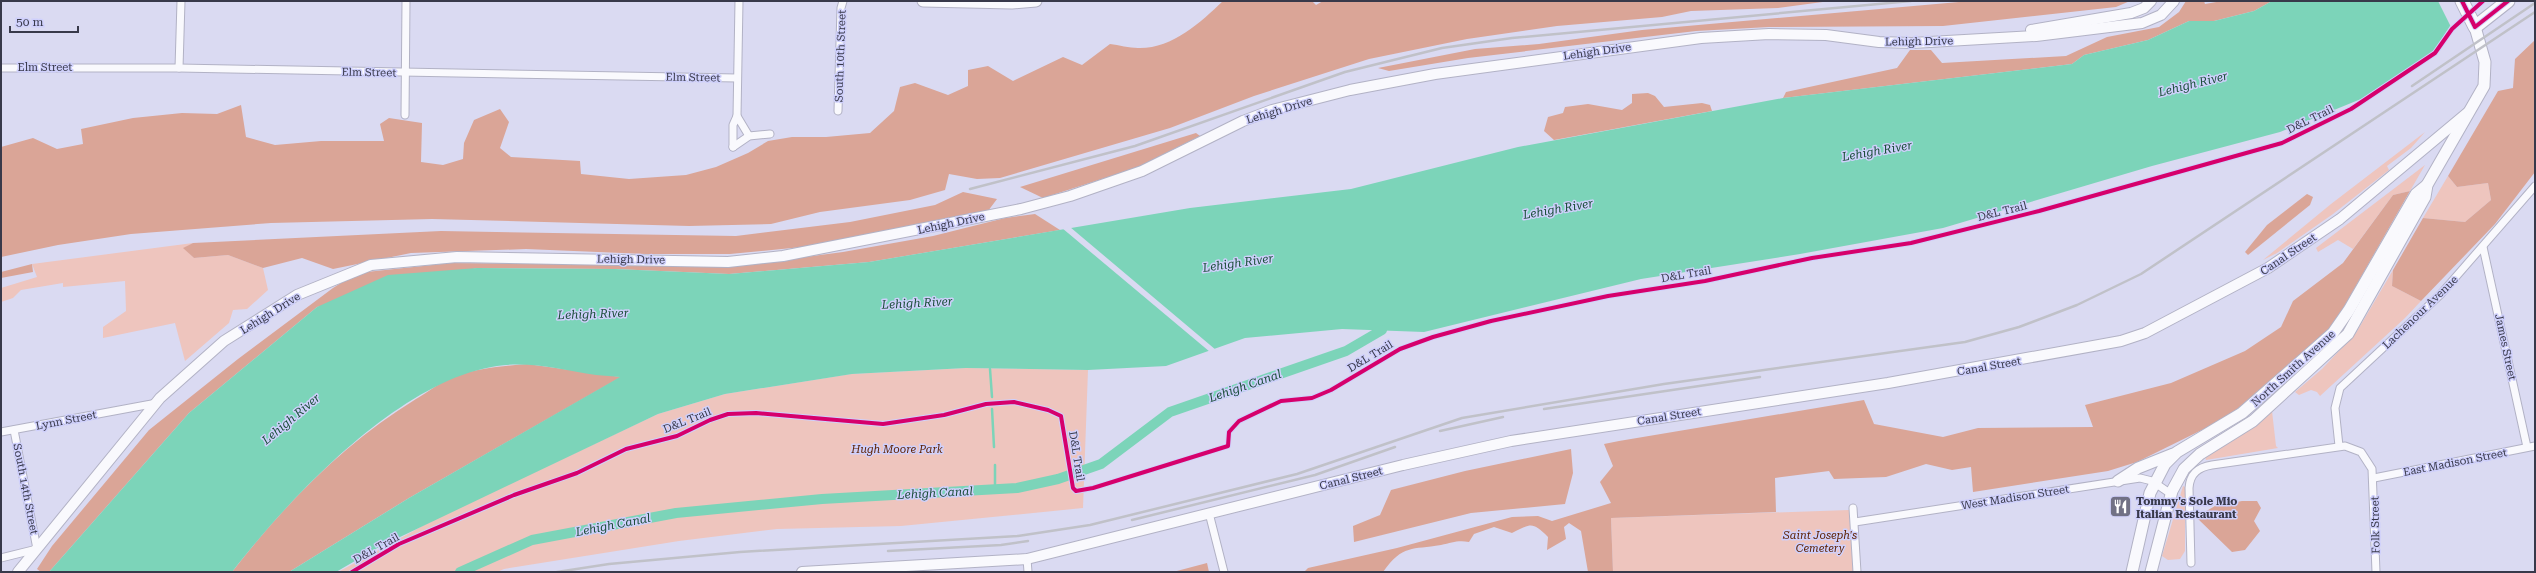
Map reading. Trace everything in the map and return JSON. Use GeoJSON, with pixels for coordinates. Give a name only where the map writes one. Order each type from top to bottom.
{"type":"FeatureCollection","features":[{"type":"Feature","properties":{"kind":"highway"},"geometry":{"type":"LineString","coordinates":[[2462,1],[2473,23],[2508,1]]}},
{"type":"Feature","properties":{"kind":"main road"},"geometry":{"type":"LineString","coordinates":[[922,1],[1036,1]]}},
{"type":"Feature","properties":{"kind":"main road","name":"North Smith Avenue"},"geometry":{"type":"LineString","coordinates":[[2132,572],[2146,507],[2155,482],[2166,464],[2177,452],[2242,413],[2333,333],[2349,310],[2416,194],[2427,185],[2473,108],[2484,86],[2486,76],[2484,54],[2473,23]]}},
{"type":"Feature","properties":{"kind":"main road","name":"North Smith Avenue"},"geometry":{"type":"LineString","coordinates":[[2151,572],[2171,494],[2184,469],[2196,457],[2253,421],[2348,334],[2425,197],[2427,185]]}},
{"type":"Feature","properties":{"kind":"main road"},"geometry":{"type":"LineString","coordinates":[[2118,481],[2138,468],[2177,452]]}},
{"type":"Feature","properties":{"kind":"street"},"geometry":{"type":"LineString","coordinates":[[179,68],[181,1]]}},
{"type":"Feature","properties":{"kind":"street"},"geometry":{"type":"LineString","coordinates":[[405,115],[406,1]]}},
{"type":"Feature","properties":{"kind":"street"},"geometry":{"type":"LineString","coordinates":[[739,1],[737,116],[733,125],[733,147],[749,136],[770,134]]}},
{"type":"Feature","properties":{"kind":"street","name":"South 10th Street"},"geometry":{"type":"LineString","coordinates":[[838,111],[841,8],[843,1]]}},
{"type":"Feature","properties":{"kind":"street","name":"Lehigh Drive"},"geometry":{"type":"LineString","coordinates":[[1984,38],[2130,13],[2144,8],[2151,1]]}},
{"type":"Feature","properties":{"kind":"street","name":"Lehigh Drive"},"geometry":{"type":"LineString","coordinates":[[18,572],[157,403],[224,341],[297,295],[371,265],[457,258],[728,262],[783,256],[1014,210],[1070,196],[1142,171],[1243,121],[1272,110],[1350,90],[1434,74],[1708,37],[1769,34],[1826,35],[1879,42],[1912,43],[2036,36],[2136,24],[2161,15],[2174,1]]}},
{"type":"Feature","properties":{"kind":"street","name":"Elm Street"},"geometry":{"type":"LineString","coordinates":[[1,68],[179,68],[737,78]]}},
{"type":"Feature","properties":{"kind":"street","name":"Canal Street"},"geometry":{"type":"LineString","coordinates":[[802,572],[853,571],[1027,559],[1402,465],[1511,442],[1888,383],[2121,341],[2144,332],[2273,265],[2345,215],[2473,108]]}},
{"type":"Feature","properties":{"kind":"street"},"geometry":{"type":"LineString","coordinates":[[737,116],[749,136]]}},
{"type":"Feature","properties":{"kind":"street","name":"Lachenour Avenue"},"geometry":{"type":"LineString","coordinates":[[2339,446],[2335,408],[2340,388],[2440,296],[2484,247],[2535,186]]}},
{"type":"Feature","properties":{"kind":"street","name":"James Street"},"geometry":{"type":"LineString","coordinates":[[2484,247],[2527,448]]}},
{"type":"Feature","properties":{"kind":"street","name":"Lynn Street"},"geometry":{"type":"LineString","coordinates":[[1,432],[157,403]]}},
{"type":"Feature","properties":{"kind":"street","name":"South 14th Street"},"geometry":{"type":"LineString","coordinates":[[14,430],[37,549]]}},
{"type":"Feature","properties":{"kind":"street"},"geometry":{"type":"LineString","coordinates":[[2191,563],[2188,488],[2190,478],[2195,472],[2212,465],[2339,446],[2348,447],[2361,452],[2372,466],[2374,478]]}},
{"type":"Feature","properties":{"kind":"street","name":"East Madison Street"},"geometry":{"type":"LineString","coordinates":[[2374,478],[2535,446]]}},
{"type":"Feature","properties":{"kind":"street","name":"West Madison Street"},"geometry":{"type":"LineString","coordinates":[[1855,522],[2143,478],[2155,482],[2171,494]]}},
{"type":"Feature","properties":{"kind":"street","name":"Folk Street"},"geometry":{"type":"LineString","coordinates":[[2374,478],[2376,572]]}},
{"type":"Feature","properties":{"kind":"street"},"geometry":{"type":"LineString","coordinates":[[1853,508],[1857,572]]}},
{"type":"Feature","properties":{"kind":"street"},"geometry":{"type":"LineString","coordinates":[[1209,513],[1224,572]]}},
{"type":"Feature","properties":{"kind":"street"},"geometry":{"type":"LineString","coordinates":[[1,558],[37,549]]}},
{"type":"Feature","properties":{"kind":"street"},"geometry":{"type":"LineString","coordinates":[[1027,559],[1028,572]]}},
{"type":"Feature","properties":{"kind":"green space"},"geometry":{"type":"Polygon","coordinates":[[[2425,132],[2411,148],[2387,166],[2389,170],[2333,214],[2277,253],[2263,260],[2331,204],[2425,132]]]}},
{"type":"Feature","properties":{"kind":"green space"},"geometry":{"type":"Polygon","coordinates":[[[2425,165],[2410,191],[2393,195],[2353,249],[2338,240],[2318,252],[2316,248],[2425,165]]]}},
{"type":"Feature","properties":{"kind":"green space"},"geometry":{"type":"Polygon","coordinates":[[[2448,176],[2457,187],[2488,183],[2491,200],[2465,222],[2423,218],[2448,176]]]}},
{"type":"Feature","properties":{"kind":"green space"},"geometry":{"type":"Polygon","coordinates":[[[193,243],[184,248],[194,258],[228,255],[263,268],[268,290],[247,309],[233,310],[229,323],[185,361],[175,323],[103,338],[103,327],[126,311],[125,281],[63,287],[63,283],[21,290],[13,298],[1,302],[1,288],[37,277],[32,264],[193,243]]]}},
{"type":"Feature","properties":{"kind":"green space"},"geometry":{"type":"Polygon","coordinates":[[[2393,270],[2392,286],[2421,301],[2405,318],[2320,396],[2317,392],[2311,390],[2299,395],[2295,392],[2322,369],[2356,333],[2393,270]]]}},
{"type":"Feature","properties":{"kind":"green space","name":"Hugh Moore Park"},"geometry":{"type":"Polygon","coordinates":[[[966,368],[1088,370],[1083,508],[901,526],[777,529],[679,541],[504,569],[497,572],[338,572],[441,516],[658,414],[725,394],[851,374],[966,368]]]}},
{"type":"Feature","properties":{"kind":"green space"},"geometry":{"type":"Polygon","coordinates":[[[2272,411],[2276,446],[2278,448],[2206,460],[2205,456],[2246,432],[2272,411]]]}},
{"type":"Feature","properties":{"kind":"green space"},"geometry":{"type":"Polygon","coordinates":[[[2183,486],[2185,487],[2185,551],[2180,559],[2168,560],[2162,556],[2183,486]]]}},
{"type":"Feature","properties":{"kind":"green space","name":"Saint Joseph's Cemetery"},"geometry":{"type":"Polygon","coordinates":[[[1849,510],[1853,572],[1613,572],[1611,518],[1849,510]]]}},
{"type":"Feature","properties":{"kind":"shaded area"},"geometry":{"type":"Polygon","coordinates":[[[1223,1],[1312,1],[1316,5],[1323,1],[1830,1],[1778,8],[1691,11],[1662,17],[1557,26],[1467,39],[1369,59],[1254,96],[1170,128],[1000,178],[977,179],[949,174],[945,190],[910,200],[820,212],[771,224],[689,226],[432,219],[271,223],[131,234],[58,245],[1,257],[1,147],[33,138],[57,149],[83,144],[81,129],[133,118],[182,113],[217,114],[241,105],[246,137],[275,145],[321,141],[384,141],[380,124],[389,118],[422,123],[421,162],[443,165],[463,159],[464,143],[474,120],[500,109],[509,122],[500,148],[511,157],[580,161],[581,174],[629,179],[686,175],[716,167],[748,153],[768,141],[792,137],[826,137],[870,133],[894,111],[900,87],[915,83],[948,95],[968,86],[968,70],[988,66],[1013,81],[1063,57],[1082,65],[1110,44],[1138,48],[1162,44],[1185,33],[1195,26],[1223,1]]]}},
{"type":"Feature","properties":{"kind":"shaded area"},"geometry":{"type":"Polygon","coordinates":[[[1970,1],[2130,1],[2116,7],[1943,26],[1769,27],[1696,31],[1468,58],[1389,71],[1378,68],[1475,49],[1539,44],[1642,30],[1970,1]]]}},
{"type":"Feature","properties":{"kind":"shaded area"},"geometry":{"type":"Polygon","coordinates":[[[2186,1],[2204,1],[2205,4],[2222,1],[2272,1],[2254,11],[2214,21],[2189,21],[2148,40],[2084,55],[2072,64],[1783,98],[1786,92],[1897,68],[1910,50],[1931,50],[1942,63],[2066,56],[2107,37],[2159,27],[2179,12],[2186,1]]]}},
{"type":"Feature","properties":{"kind":"shaded area"},"geometry":{"type":"Polygon","coordinates":[[[2535,40],[2535,172],[2495,224],[2421,301],[2392,286],[2393,270],[2423,218],[2465,222],[2491,200],[2488,183],[2457,187],[2448,176],[2498,91],[2513,88],[2515,59],[2535,40]]]}},
{"type":"Feature","properties":{"kind":"shaded area"},"geometry":{"type":"Polygon","coordinates":[[[1648,93],[1655,96],[1664,107],[1702,103],[1710,105],[1712,111],[1554,140],[1544,131],[1548,117],[1563,113],[1565,107],[1588,104],[1622,110],[1632,103],[1632,94],[1648,93]]]}},
{"type":"Feature","properties":{"kind":"shaded area"},"geometry":{"type":"Polygon","coordinates":[[[1196,133],[1200,136],[1136,168],[1043,198],[1020,187],[1196,133]]]}},
{"type":"Feature","properties":{"kind":"shaded area"},"geometry":{"type":"Polygon","coordinates":[[[2410,191],[2337,319],[2324,335],[2235,411],[2216,423],[2137,462],[2108,471],[1973,492],[1971,467],[1952,470],[1926,464],[1886,477],[1834,479],[1829,471],[1775,478],[1776,512],[1611,518],[1613,572],[1588,572],[1581,531],[1569,523],[1564,527],[1566,539],[1547,550],[1548,537],[1535,526],[1528,526],[1512,533],[1494,527],[1474,534],[1469,542],[1465,541],[1415,548],[1402,552],[1383,572],[1304,572],[1308,568],[1397,548],[1512,517],[1538,516],[1552,521],[1611,503],[1600,482],[1613,466],[1604,444],[1619,441],[1864,400],[1874,424],[1943,437],[1978,428],[2093,427],[2085,405],[2171,383],[2245,351],[2281,327],[2293,301],[2343,263],[2393,195],[2410,191]]]}},
{"type":"Feature","properties":{"kind":"shaded area"},"geometry":{"type":"Polygon","coordinates":[[[963,192],[997,199],[988,211],[802,247],[730,254],[646,254],[526,249],[411,253],[333,269],[302,258],[263,268],[228,255],[194,258],[183,248],[193,243],[441,231],[736,236],[850,222],[935,205],[963,192]]]}},
{"type":"Feature","properties":{"kind":"shaded area"},"geometry":{"type":"Polygon","coordinates":[[[2307,194],[2313,197],[2310,205],[2248,255],[2245,252],[2267,225],[2307,194]]]}},
{"type":"Feature","properties":{"kind":"shaded area"},"geometry":{"type":"Polygon","coordinates":[[[1035,214],[1060,230],[869,262],[729,274],[615,269],[477,268],[317,307],[189,413],[49,572],[41,572],[37,569],[52,546],[149,430],[238,359],[333,288],[357,273],[451,263],[737,266],[843,252],[933,236],[1005,218],[1035,214]]]}},
{"type":"Feature","properties":{"kind":"shaded area"},"geometry":{"type":"Polygon","coordinates":[[[32,264],[33,272],[1,278],[1,272],[32,264]]]}},
{"type":"Feature","properties":{"kind":"shaded area"},"geometry":{"type":"Polygon","coordinates":[[[527,364],[621,377],[409,498],[289,572],[232,572],[294,499],[316,477],[364,435],[390,416],[455,376],[482,369],[527,364]]]}},
{"type":"Feature","properties":{"kind":"shaded area"},"geometry":{"type":"Polygon","coordinates":[[[1571,449],[1573,473],[1565,504],[1471,513],[1354,542],[1353,526],[1380,515],[1391,490],[1465,471],[1571,449]]]}},
{"type":"Feature","properties":{"kind":"shaded area"},"geometry":{"type":"Polygon","coordinates":[[[2242,501],[2257,501],[2261,508],[2254,521],[2260,531],[2245,550],[2232,552],[2196,517],[2215,506],[2242,501]]]}},
{"type":"Feature","properties":{"kind":"shaded area"},"geometry":{"type":"Polygon","coordinates":[[[1207,563],[1209,572],[1173,572],[1207,563]]]}},
{"type":"Feature","properties":{"kind":"water","name":"Lehigh River"},"geometry":{"type":"Polygon","coordinates":[[[2272,1],[2475,1],[2450,26],[2433,52],[2361,99],[2280,132],[2152,166],[1943,228],[1800,254],[1641,279],[1424,332],[1342,329],[1245,338],[1166,366],[1088,370],[966,368],[852,374],[725,394],[658,414],[379,547],[336,572],[289,572],[409,498],[620,377],[596,375],[535,365],[497,366],[460,376],[423,394],[386,418],[350,446],[284,510],[232,572],[49,572],[189,413],[317,307],[388,275],[477,268],[615,269],[729,274],[869,262],[1190,208],[1351,189],[1518,147],[1783,98],[2072,64],[2084,55],[2148,40],[2189,21],[2214,21],[2254,11],[2272,1]]]}},
{"type":"Feature","properties":{"kind":"pier"},"geometry":{"type":"Polygon","coordinates":[[[2438,1],[2477,1],[2451,27],[2438,1]]]}},
{"type":"Feature","properties":{"kind":"pier"},"geometry":{"type":"Polygon","coordinates":[[[1070,227],[1216,350],[1210,352],[1062,228],[1070,227]]]}},
{"type":"Feature","properties":{"kind":"waterway","name":"Lehigh Canal"},"geometry":{"type":"LineString","coordinates":[[460,572],[532,540],[676,513],[822,499],[1017,488],[1058,479],[1101,464],[1170,412],[1346,351],[1382,330]]}},
{"type":"Feature","properties":{"kind":"waterway"},"geometry":{"type":"LineString","coordinates":[[990,369],[992,397]]}},
{"type":"Feature","properties":{"kind":"waterway"},"geometry":{"type":"LineString","coordinates":[[992,409],[994,447]]}},
{"type":"Feature","properties":{"kind":"waterway"},"geometry":{"type":"LineString","coordinates":[[995,465],[995,489]]}},
{"type":"Feature","properties":{"kind":"railway"},"geometry":{"type":"LineString","coordinates":[[970,189],[1135,146],[1345,72],[1442,48],[1512,38],[1911,1]]}},
{"type":"Feature","properties":{"kind":"railway"},"geometry":{"type":"LineString","coordinates":[[2412,86],[2535,3]]}},
{"type":"Feature","properties":{"kind":"railway"},"geometry":{"type":"LineString","coordinates":[[557,572],[609,564],[740,552],[1018,536],[1090,525],[1297,474],[1462,418],[1664,384],[1965,342],[2019,327],[2077,305],[2141,274],[2535,12]]}},
{"type":"Feature","properties":{"kind":"railway"},"geometry":{"type":"LineString","coordinates":[[1544,409],[1760,377]]}},
{"type":"Feature","properties":{"kind":"railway"},"geometry":{"type":"LineString","coordinates":[[1440,431],[1503,417]]}},
{"type":"Feature","properties":{"kind":"railway"},"geometry":{"type":"LineString","coordinates":[[1132,520],[1315,475],[1395,447]]}},
{"type":"Feature","properties":{"kind":"railway"},"geometry":{"type":"LineString","coordinates":[[888,551],[1001,545],[1028,541]]}},
{"type":"Feature","properties":{"kind":"cycle path"},"geometry":{"type":"LineString","coordinates":[[2462,1],[2475,27],[2508,1]]}},
{"type":"Feature","properties":{"kind":"cycle path","name":"D&L Trail"},"geometry":{"type":"LineString","coordinates":[[352,572],[399,544],[514,495],[577,473],[626,449],[677,436],[710,420],[728,414],[756,413],[883,424],[944,415],[986,404],[1014,402],[1048,410],[1061,416],[1073,488],[1076,491],[1093,488],[1228,446],[1229,432],[1239,421],[1281,401],[1312,398],[1331,390],[1400,349],[1433,337],[1491,321],[1608,296],[1705,281],[1812,258],[1911,243],[2039,211],[2282,143],[2351,109],[2435,53],[2452,29],[2483,1]]}},
{"type":"Feature","properties":{"kind":"place","name":"Tommy's Sole Mio Italian Restaurant"},"geometry":{"type":"Point","coordinates":[2120,507]}}]}
